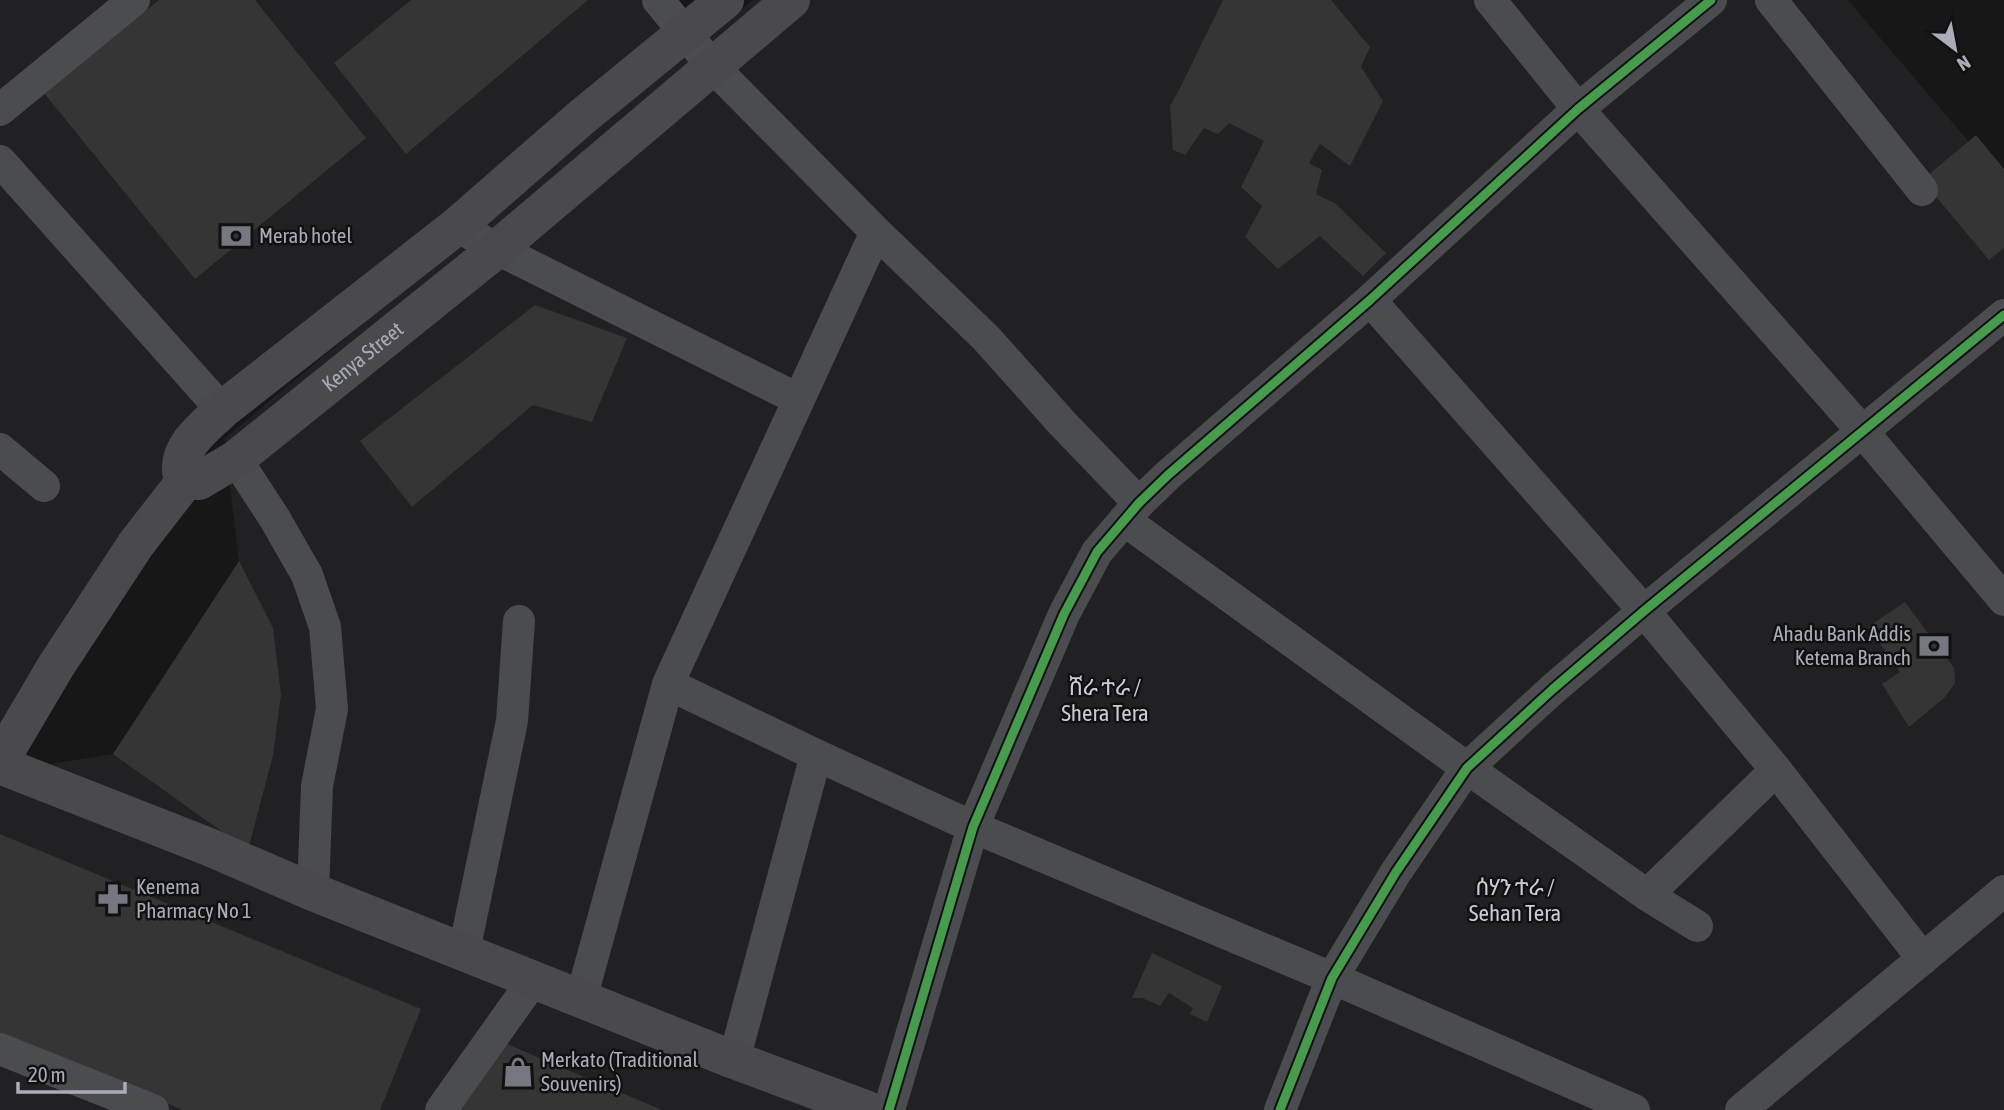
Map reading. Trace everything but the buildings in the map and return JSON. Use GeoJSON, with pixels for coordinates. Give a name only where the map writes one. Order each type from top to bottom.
{"type":"FeatureCollection","features":[{"type":"Feature","properties":{"kind":"main road"},"geometry":{"type":"LineString","coordinates":[[725,0],[582,117],[457,226],[222,410],[193,438],[184,454],[181,470],[185,481],[136,544],[56,666],[0,763],[313,892],[734,1060],[868,1110]]}},
{"type":"Feature","properties":{"kind":"main road","name":"Kenya Street"},"geometry":{"type":"LineString","coordinates":[[185,481],[200,481],[236,459],[497,249],[791,0]]}},
{"type":"Feature","properties":{"kind":"street"},"geometry":{"type":"LineString","coordinates":[[0,110],[134,0]]}},
{"type":"Feature","properties":{"kind":"street"},"geometry":{"type":"LineString","coordinates":[[658,0],[713,68],[986,338],[1062,423],[1131,511],[1466,768],[1647,895],[1697,926]]}},
{"type":"Feature","properties":{"kind":"street"},"geometry":{"type":"LineString","coordinates":[[1490,0],[1578,108],[1863,432],[2004,600]]}},
{"type":"Feature","properties":{"kind":"street"},"geometry":{"type":"LineString","coordinates":[[888,1110],[973,827],[1064,614],[1097,552],[1131,511],[1212,437],[1370,300],[1578,108],[1711,0]]}},
{"type":"Feature","properties":{"kind":"street"},"geometry":{"type":"LineString","coordinates":[[1771,0],[1922,190]]}},
{"type":"Feature","properties":{"kind":"street"},"geometry":{"type":"LineString","coordinates":[[0,161],[222,410]]}},
{"type":"Feature","properties":{"kind":"street"},"geometry":{"type":"LineString","coordinates":[[457,226],[497,249],[798,399]]}},
{"type":"Feature","properties":{"kind":"street"},"geometry":{"type":"LineString","coordinates":[[581,999],[668,684],[876,232]]}},
{"type":"Feature","properties":{"kind":"street"},"geometry":{"type":"LineString","coordinates":[[1370,300],[1644,611],[1776,770],[1923,959]]}},
{"type":"Feature","properties":{"kind":"street"},"geometry":{"type":"LineString","coordinates":[[1280,1110],[1332,978],[1396,872],[1466,768],[1644,611],[2004,315]]}},
{"type":"Feature","properties":{"kind":"street"},"geometry":{"type":"LineString","coordinates":[[0,449],[44,485]]}},
{"type":"Feature","properties":{"kind":"street"},"geometry":{"type":"LineString","coordinates":[[236,459],[307,575],[325,627],[332,709],[317,786],[313,892]]}},
{"type":"Feature","properties":{"kind":"street"},"geometry":{"type":"LineString","coordinates":[[464,951],[512,721],[519,621]]}},
{"type":"Feature","properties":{"kind":"street"},"geometry":{"type":"LineString","coordinates":[[668,684],[973,827],[1332,978],[1634,1110]]}},
{"type":"Feature","properties":{"kind":"street"},"geometry":{"type":"LineString","coordinates":[[734,1060],[816,755]]}},
{"type":"Feature","properties":{"kind":"street"},"geometry":{"type":"LineString","coordinates":[[1647,895],[1776,770]]}},
{"type":"Feature","properties":{"kind":"street"},"geometry":{"type":"LineString","coordinates":[[1741,1110],[2004,891]]}},
{"type":"Feature","properties":{"kind":"street"},"geometry":{"type":"LineString","coordinates":[[441,1110],[534,979]]}},
{"type":"Feature","properties":{"kind":"street"},"geometry":{"type":"LineString","coordinates":[[0,1049],[153,1110]]}},
{"type":"Feature","properties":{"kind":"shaded area"},"geometry":{"type":"Polygon","coordinates":[[[0,0],[653,0],[689,44],[219,431],[0,730],[0,0]]]}},
{"type":"Feature","properties":{"kind":"shaded area"},"geometry":{"type":"Polygon","coordinates":[[[753,0],[1848,0],[2004,183],[2004,1110],[0,1110],[0,772],[113,754],[239,561],[224,439],[753,0]]]}},
{"type":"Feature","properties":{"kind":"cycle path"},"geometry":{"type":"LineString","coordinates":[[889,1110],[973,827],[1064,614],[1097,552],[1139,503],[1168,475],[1370,300],[1578,109],[1711,0]]}},
{"type":"Feature","properties":{"kind":"cycle path"},"geometry":{"type":"LineString","coordinates":[[1280,1110],[1332,978],[1396,872],[1467,768],[1644,611],[2004,315]]}},
{"type":"Feature","properties":{"kind":"place","name":"Merab hotel"},"geometry":{"type":"Point","coordinates":[236,236]}},
{"type":"Feature","properties":{"kind":"place","name":"Ahadu Bank Addis Ketema Branch"},"geometry":{"type":"Point","coordinates":[1934,646]}},
{"type":"Feature","properties":{"kind":"place","name":"Kenema Pharmacy No 1"},"geometry":{"type":"Point","coordinates":[113,899]}},
{"type":"Feature","properties":{"kind":"place","name":"Merkato (Traditional Souvenirs)"},"geometry":{"type":"Point","coordinates":[518,1072]}},
{"type":"Feature","properties":{"kind":"district","name":"ሸራ ተራ / Shera Tera"},"geometry":{"type":"Point","coordinates":[1105,700]}},
{"type":"Feature","properties":{"kind":"district","name":"ሰሃን ተራ / Sehan Tera"},"geometry":{"type":"Point","coordinates":[1515,900]}}]}
